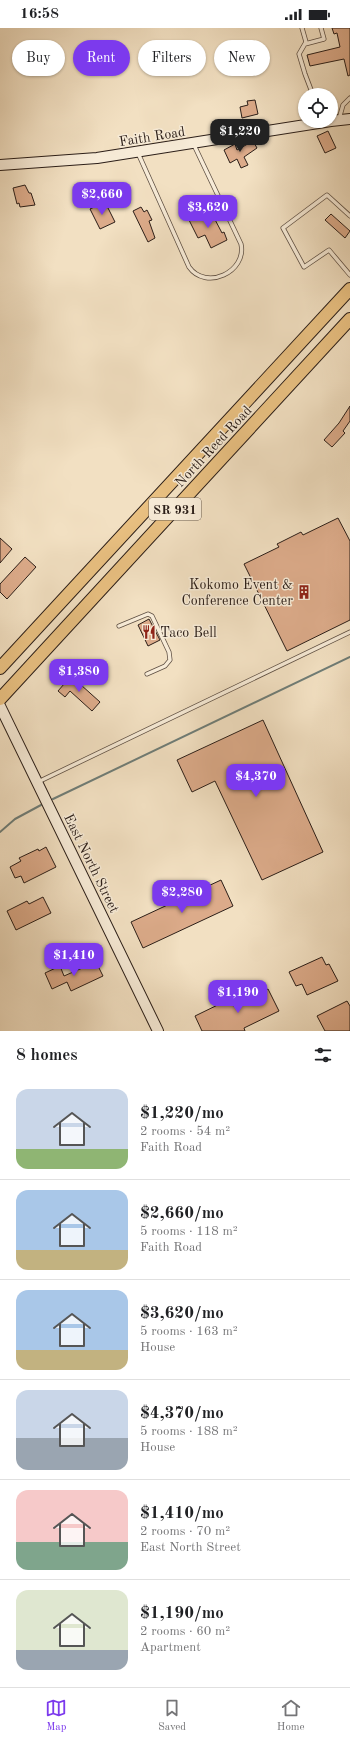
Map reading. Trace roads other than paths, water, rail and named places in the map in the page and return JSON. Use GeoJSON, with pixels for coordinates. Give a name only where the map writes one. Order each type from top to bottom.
{"type":"FeatureCollection","features":[{"type":"Feature","properties":{"kind":"main road","name":"North Reed Road"},"geometry":{"type":"LineString","coordinates":[[0,668],[350,289]]}},
{"type":"Feature","properties":{"kind":"main road","name":"North Reed Road"},"geometry":{"type":"LineString","coordinates":[[0,699],[350,319]]}},
{"type":"Feature","properties":{"kind":"street","name":"Faith Road"},"geometry":{"type":"LineString","coordinates":[[338,120],[350,119]]}},
{"type":"Feature","properties":{"kind":"street","name":"Faith Road"},"geometry":{"type":"LineString","coordinates":[[0,165],[97,158],[298,126]]}},
{"type":"Feature","properties":{"kind":"street","name":"East North Street"},"geometry":{"type":"LineString","coordinates":[[0,706],[158,1031]]}},
{"type":"Feature","properties":{"kind":"lane"},"geometry":{"type":"LineString","coordinates":[[302,28],[306,44]]}},
{"type":"Feature","properties":{"kind":"lane"},"geometry":{"type":"LineString","coordinates":[[310,88],[299,54],[306,44],[324,39],[321,28]]}},
{"type":"Feature","properties":{"kind":"lane"},"geometry":{"type":"LineString","coordinates":[[338,110],[350,98]]}},
{"type":"Feature","properties":{"kind":"lane"},"geometry":{"type":"LineString","coordinates":[[138,152],[189,267],[197,275],[210,278],[227,274],[240,260],[243,252],[241,244],[193,144]]}},
{"type":"Feature","properties":{"kind":"lane"},"geometry":{"type":"LineString","coordinates":[[350,216],[327,195],[283,228],[304,267],[329,250],[350,274]]}},
{"type":"Feature","properties":{"kind":"lane"},"geometry":{"type":"LineString","coordinates":[[119,626],[142,615],[148,614],[152,616],[169,652],[170,660],[165,666],[147,674]]}},
{"type":"Feature","properties":{"kind":"lane"},"geometry":{"type":"LineString","coordinates":[[37,783],[350,632]]}},
{"type":"Feature","properties":{"kind":"waterway"},"geometry":{"type":"LineString","coordinates":[[53,799],[350,657]]}},
{"type":"Feature","properties":{"kind":"waterway"},"geometry":{"type":"LineString","coordinates":[[0,832],[15,819],[41,805]]}},
{"type":"Feature","properties":{"kind":"place","name":"Kokomo Event & Conference Center"},"geometry":{"type":"Point","coordinates":[304,592]}},
{"type":"Feature","properties":{"kind":"place","name":"Taco Bell"},"geometry":{"type":"Point","coordinates":[149,632]}}]}
